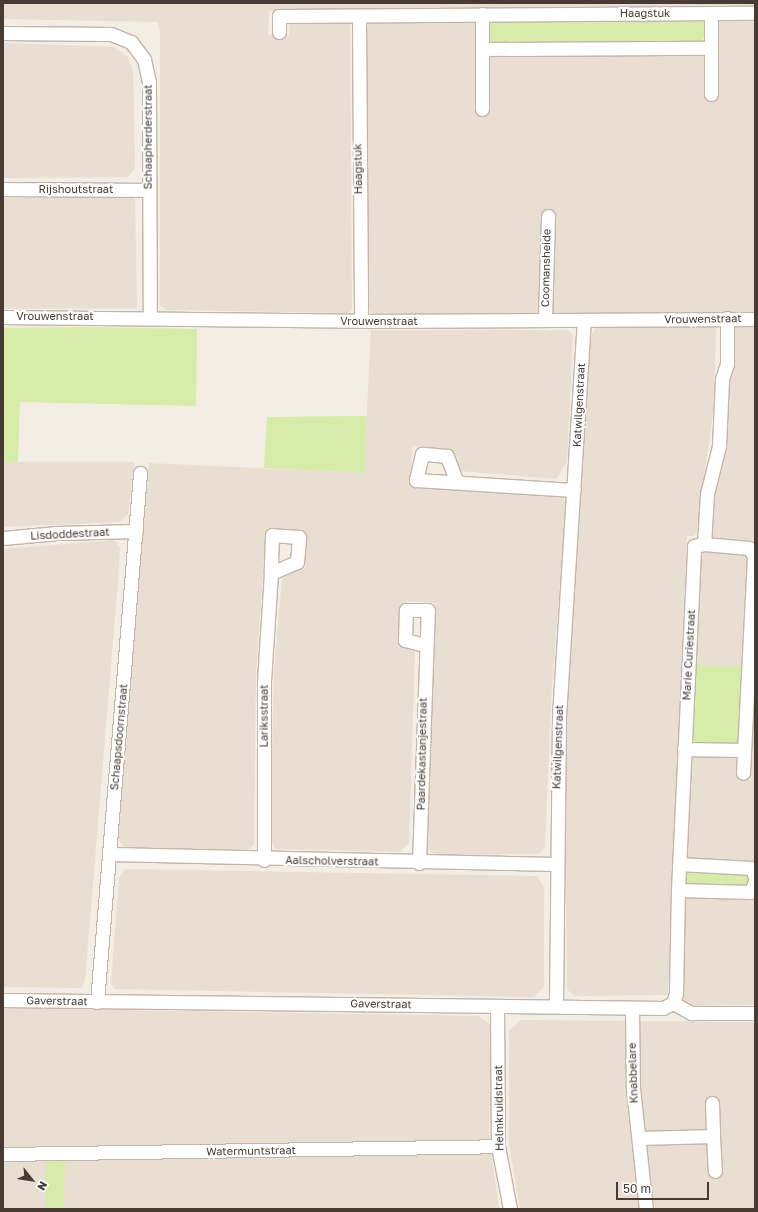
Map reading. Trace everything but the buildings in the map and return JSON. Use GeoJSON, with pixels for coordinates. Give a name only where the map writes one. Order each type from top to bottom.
{"type":"FeatureCollection","features":[{"type":"Feature","properties":{"kind":"street"},"geometry":{"type":"LineString","coordinates":[[711,13],[711,94]]}},
{"type":"Feature","properties":{"kind":"street","name":"Haagstuk"},"geometry":{"type":"LineString","coordinates":[[279,32],[280,16],[359,17],[482,14],[755,13]]}},
{"type":"Feature","properties":{"kind":"street"},"geometry":{"type":"LineString","coordinates":[[482,14],[482,109]]}},
{"type":"Feature","properties":{"kind":"street","name":"Haagstuk"},"geometry":{"type":"LineString","coordinates":[[359,17],[360,321]]}},
{"type":"Feature","properties":{"kind":"street","name":"Schaapherderstraat"},"geometry":{"type":"LineString","coordinates":[[3,33],[111,34],[131,42],[144,59],[149,82],[150,317]]}},
{"type":"Feature","properties":{"kind":"street"},"geometry":{"type":"LineString","coordinates":[[482,49],[710,48]]}},
{"type":"Feature","properties":{"kind":"street","name":"Rijshoutstraat"},"geometry":{"type":"LineString","coordinates":[[3,189],[149,190]]}},
{"type":"Feature","properties":{"kind":"street","name":"Coomansheide"},"geometry":{"type":"LineString","coordinates":[[545,319],[548,216]]}},
{"type":"Feature","properties":{"kind":"street","name":"Vrouwenstraat"},"geometry":{"type":"LineString","coordinates":[[3,317],[150,317],[360,321],[755,319]]}},
{"type":"Feature","properties":{"kind":"street"},"geometry":{"type":"LineString","coordinates":[[727,318],[727,364],[722,379],[720,446],[707,494],[704,544],[749,548],[754,556],[743,773]]}},
{"type":"Feature","properties":{"kind":"street","name":"Katwilgenstraat"},"geometry":{"type":"LineString","coordinates":[[556,1006],[555,864],[559,716],[584,321]]}},
{"type":"Feature","properties":{"kind":"street","name":"Schaapsdoornstraat"},"geometry":{"type":"LineString","coordinates":[[97,1002],[140,473]]}},
{"type":"Feature","properties":{"kind":"street"},"geometry":{"type":"LineString","coordinates":[[456,480],[574,490]]}},
{"type":"Feature","properties":{"kind":"street","name":"Lisdoddestraat"},"geometry":{"type":"LineString","coordinates":[[3,538],[57,533],[136,531]]}},
{"type":"Feature","properties":{"kind":"street","name":"Marie Curiestraat"},"geometry":{"type":"LineString","coordinates":[[673,1003],[676,993],[679,864],[694,546],[704,544]]}},
{"type":"Feature","properties":{"kind":"street","name":"Lariksstraat"},"geometry":{"type":"LineString","coordinates":[[264,860],[264,681],[270,573]]}},
{"type":"Feature","properties":{"kind":"street","name":"Paardekastanjestraat"},"geometry":{"type":"LineString","coordinates":[[419,862],[425,645]]}},
{"type":"Feature","properties":{"kind":"street"},"geometry":{"type":"LineString","coordinates":[[684,749],[744,750]]}},
{"type":"Feature","properties":{"kind":"street","name":"Aalscholverstraat"},"geometry":{"type":"LineString","coordinates":[[110,854],[264,860],[555,864]]}},
{"type":"Feature","properties":{"kind":"street"},"geometry":{"type":"LineString","coordinates":[[678,890],[751,892],[755,879],[752,868],[679,864]]}},
{"type":"Feature","properties":{"kind":"street","name":"Gaverstraat"},"geometry":{"type":"LineString","coordinates":[[3,1000],[632,1008],[663,1008],[673,1003]]}},
{"type":"Feature","properties":{"kind":"street"},"geometry":{"type":"LineString","coordinates":[[673,1003],[691,1014],[755,1013]]}},
{"type":"Feature","properties":{"kind":"street","name":"Helmkruidstraat"},"geometry":{"type":"LineString","coordinates":[[498,1006],[498,1146],[510,1209]]}},
{"type":"Feature","properties":{"kind":"street","name":"Knabbelare"},"geometry":{"type":"LineString","coordinates":[[632,1008],[633,1080],[646,1209]]}},
{"type":"Feature","properties":{"kind":"street"},"geometry":{"type":"LineString","coordinates":[[712,1103],[715,1171]]}},
{"type":"Feature","properties":{"kind":"street"},"geometry":{"type":"LineString","coordinates":[[639,1138],[713,1136]]}},
{"type":"Feature","properties":{"kind":"street","name":"Watermuntstraat"},"geometry":{"type":"LineString","coordinates":[[3,1154],[498,1146]]}},
{"type":"Feature","properties":{"kind":"shaded area"},"geometry":{"type":"Polygon","coordinates":[[[3,3],[755,3],[755,9],[269,11],[268,35],[289,36],[290,20],[345,19],[350,26],[352,309],[349,313],[168,310],[160,306],[160,31],[157,22],[3,19],[3,3]]]}},
{"type":"Feature","properties":{"kind":"shaded area"},"geometry":{"type":"Polygon","coordinates":[[[755,18],[755,313],[375,316],[367,307],[364,31],[369,24],[468,21],[477,24],[479,52],[700,51],[707,57],[720,19],[755,18]]]}},
{"type":"Feature","properties":{"kind":"shaded area"},"geometry":{"type":"Polygon","coordinates":[[[3,43],[113,47],[127,56],[133,71],[135,168],[128,177],[3,178],[3,43]]]}},
{"type":"Feature","properties":{"kind":"shaded area"},"geometry":{"type":"Polygon","coordinates":[[[3,198],[135,198],[137,308],[3,309],[3,198]]]}},
{"type":"Feature","properties":{"kind":"shaded area"},"geometry":{"type":"Polygon","coordinates":[[[741,323],[755,323],[755,543],[715,541],[710,534],[727,381],[732,373],[733,328],[741,323]]]}},
{"type":"Feature","properties":{"kind":"shaded area"},"geometry":{"type":"Polygon","coordinates":[[[716,325],[714,404],[697,532],[694,536],[687,536],[668,995],[574,996],[567,989],[565,704],[591,336],[597,326],[716,325]]]}},
{"type":"Feature","properties":{"kind":"shaded area"},"geometry":{"type":"Polygon","coordinates":[[[371,330],[568,330],[573,335],[567,462],[556,479],[460,471],[449,449],[413,446],[409,486],[559,495],[566,503],[551,701],[545,847],[539,854],[437,855],[430,852],[427,845],[427,785],[436,603],[407,601],[400,610],[398,643],[415,648],[409,843],[400,852],[275,849],[270,838],[274,670],[282,578],[305,567],[307,536],[266,530],[256,674],[254,844],[247,851],[126,850],[117,838],[149,463],[364,473],[371,330]]]}},
{"type":"Feature","properties":{"kind":"shaded area"},"geometry":{"type":"Polygon","coordinates":[[[3,462],[134,462],[128,514],[120,522],[3,527],[3,462]]]}},
{"type":"Feature","properties":{"kind":"shaded area"},"geometry":{"type":"Polygon","coordinates":[[[114,540],[120,548],[118,580],[85,981],[81,988],[3,987],[3,549],[114,540]]]}},
{"type":"Feature","properties":{"kind":"shaded area"},"geometry":{"type":"Polygon","coordinates":[[[704,550],[747,555],[744,667],[693,665],[697,557],[704,550]]]}},
{"type":"Feature","properties":{"kind":"shaded area"},"geometry":{"type":"Polygon","coordinates":[[[755,584],[755,864],[690,861],[684,855],[689,760],[695,754],[732,756],[739,761],[738,779],[745,779],[755,584]]]}},
{"type":"Feature","properties":{"kind":"shaded area"},"geometry":{"type":"Polygon","coordinates":[[[125,869],[537,876],[544,887],[544,987],[534,997],[115,989],[111,983],[119,878],[125,869]]]}},
{"type":"Feature","properties":{"kind":"shaded area"},"geometry":{"type":"Polygon","coordinates":[[[687,896],[755,896],[755,1005],[687,1006],[680,999],[683,900],[687,896]]]}},
{"type":"Feature","properties":{"kind":"shaded area"},"geometry":{"type":"Polygon","coordinates":[[[3,1008],[478,1016],[491,1025],[489,1134],[499,1209],[3,1209],[3,1008]]]}},
{"type":"Feature","properties":{"kind":"shaded area"},"geometry":{"type":"Polygon","coordinates":[[[521,1020],[755,1022],[755,1209],[520,1209],[509,1143],[509,1031],[521,1020]]]}},
{"type":"Feature","properties":{"kind":"green space"},"geometry":{"type":"Polygon","coordinates":[[[698,16],[705,20],[704,38],[701,41],[492,44],[488,41],[489,21],[495,18],[698,16]]]}},
{"type":"Feature","properties":{"kind":"green space"},"geometry":{"type":"Polygon","coordinates":[[[79,327],[197,329],[196,406],[20,402],[18,462],[3,462],[3,328],[79,327]]]}},
{"type":"Feature","properties":{"kind":"green space"},"geometry":{"type":"Polygon","coordinates":[[[367,416],[364,473],[264,468],[267,417],[367,416]]]}},
{"type":"Feature","properties":{"kind":"green space"},"geometry":{"type":"Polygon","coordinates":[[[693,665],[744,667],[740,738],[736,744],[700,745],[690,739],[693,665]]]}},
{"type":"Feature","properties":{"kind":"green space"},"geometry":{"type":"Polygon","coordinates":[[[697,869],[750,874],[750,883],[746,888],[687,886],[686,875],[689,870],[697,869]]]}},
{"type":"Feature","properties":{"kind":"green space"},"geometry":{"type":"Polygon","coordinates":[[[65,1161],[64,1209],[46,1209],[46,1162],[65,1161]]]}}]}
